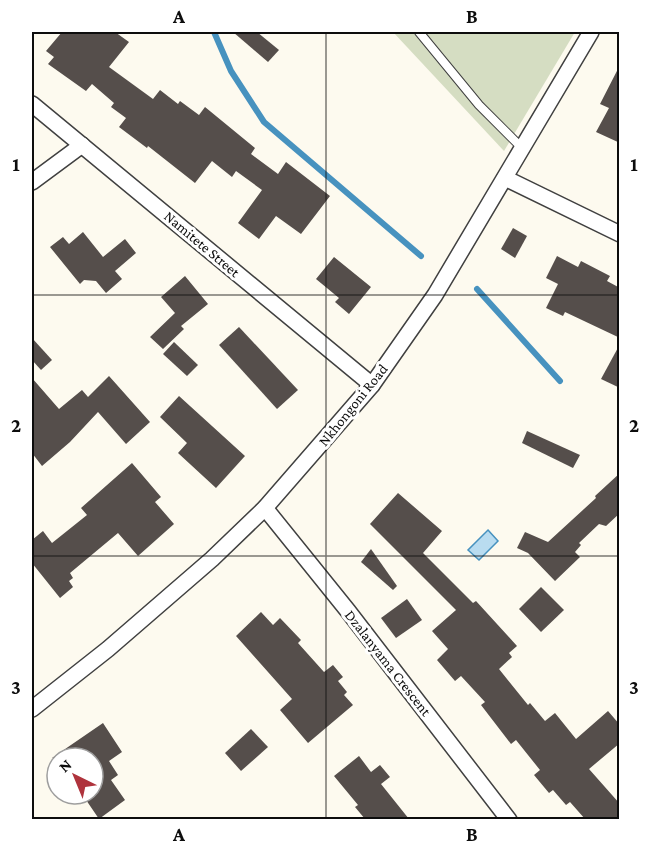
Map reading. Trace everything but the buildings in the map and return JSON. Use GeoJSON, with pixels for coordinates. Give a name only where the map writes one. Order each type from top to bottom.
{"type":"FeatureCollection","features":[{"type":"Feature","properties":{"kind":"street","name":"Nkhongoni Road"},"geometry":{"type":"LineString","coordinates":[[32,709],[116,642],[212,559],[265,508],[372,385],[435,295],[591,32]]}},
{"type":"Feature","properties":{"kind":"street","name":"Namitete Street"},"geometry":{"type":"LineString","coordinates":[[32,104],[372,385]]}},
{"type":"Feature","properties":{"kind":"street"},"geometry":{"type":"LineString","coordinates":[[32,182],[82,145]]}},
{"type":"Feature","properties":{"kind":"street"},"geometry":{"type":"LineString","coordinates":[[505,178],[620,234]]}},
{"type":"Feature","properties":{"kind":"street","name":"Dzalanyama Crescent"},"geometry":{"type":"LineString","coordinates":[[265,508],[509,819]]}},
{"type":"Feature","properties":{"kind":"lane"},"geometry":{"type":"LineString","coordinates":[[418,32],[472,97],[521,147]]}},
{"type":"Feature","properties":{"kind":"green space"},"geometry":{"type":"Polygon","coordinates":[[[393,32],[575,32],[504,151],[393,32]]]}},
{"type":"Feature","properties":{"kind":"water"},"geometry":{"type":"Polygon","coordinates":[[[488,530],[498,541],[479,560],[468,550],[488,530]]]}},
{"type":"Feature","properties":{"kind":"waterway"},"geometry":{"type":"LineString","coordinates":[[214,32],[231,71],[264,122],[421,256]]}},
{"type":"Feature","properties":{"kind":"waterway"},"geometry":{"type":"LineString","coordinates":[[477,289],[560,381]]}}]}
